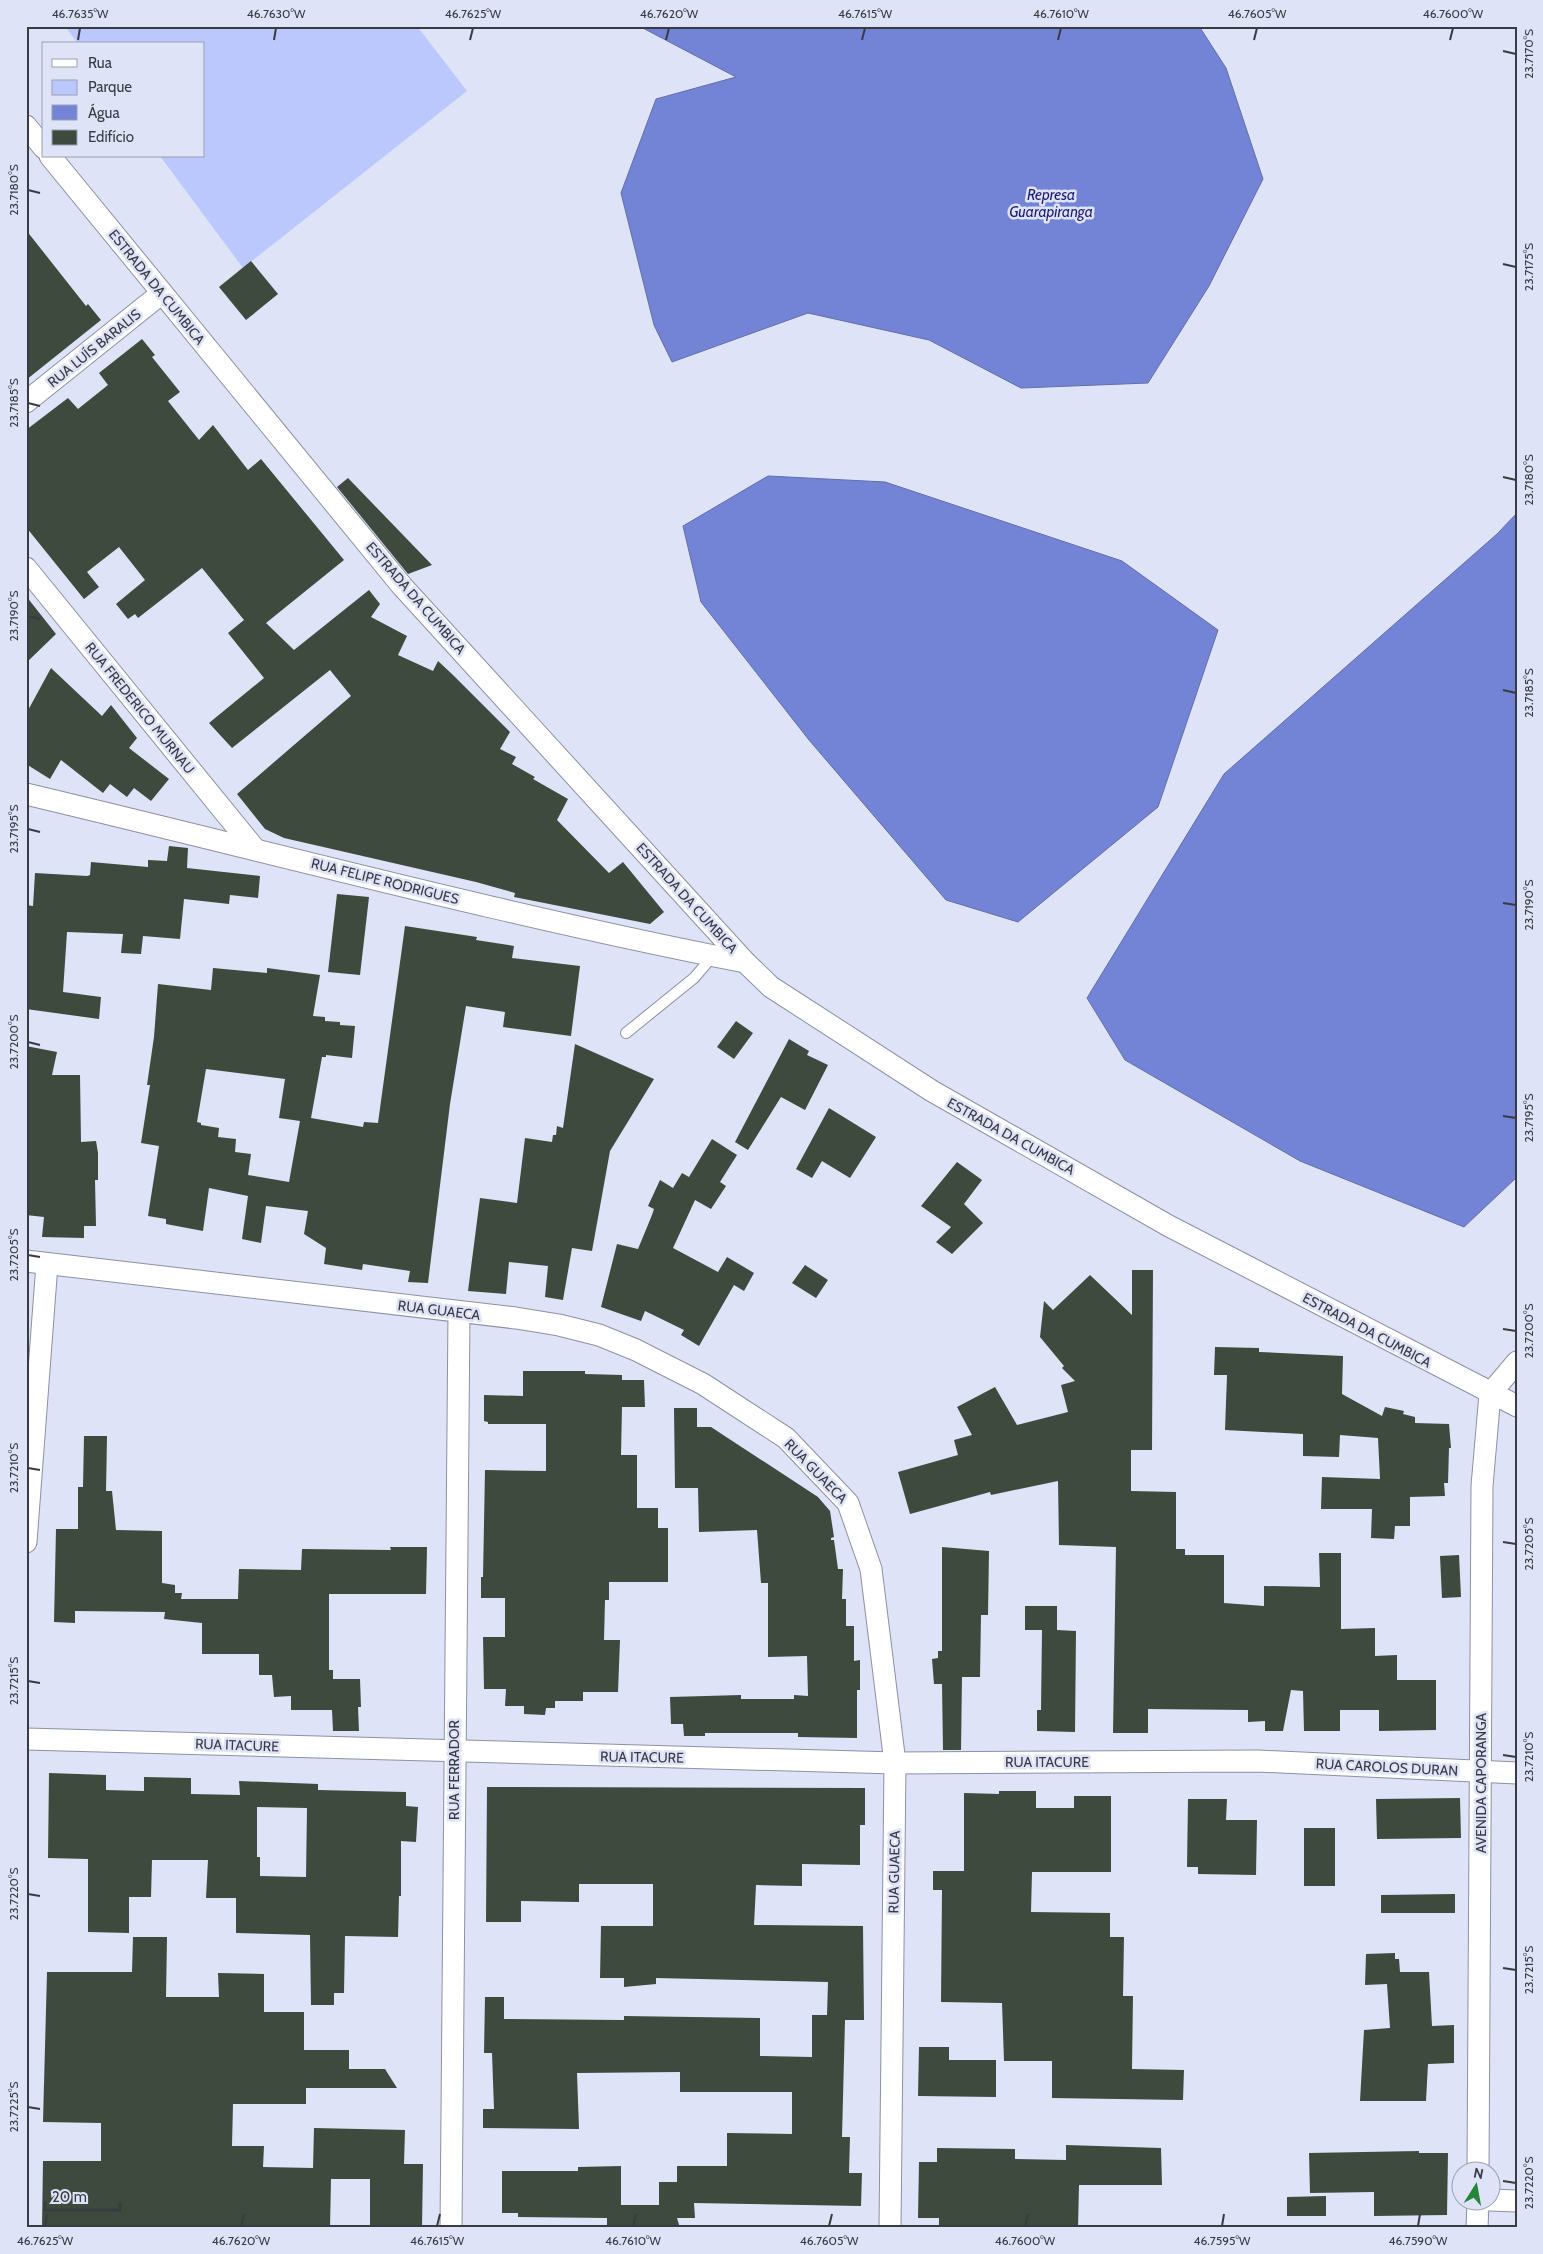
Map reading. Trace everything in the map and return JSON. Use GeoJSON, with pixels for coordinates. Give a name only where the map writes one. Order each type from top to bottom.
{"type":"FeatureCollection","features":[{"type":"Feature","properties":{"kind":"street"},"geometry":{"type":"LineString","coordinates":[[26,126],[42,146]]}},
{"type":"Feature","properties":{"kind":"street","name":"ESTRADA DA CUMBICA"},"geometry":{"type":"LineString","coordinates":[[52,158],[402,586],[745,962],[771,987],[932,1091],[1169,1226],[1490,1394],[1517,1406]]}},
{"type":"Feature","properties":{"kind":"street","name":"RUA LUÍS BARALIS"},"geometry":{"type":"LineString","coordinates":[[26,402],[162,293]]}},
{"type":"Feature","properties":{"kind":"street","name":"RUA FREDERICO MURNAU"},"geometry":{"type":"LineString","coordinates":[[26,568],[254,848]]}},
{"type":"Feature","properties":{"kind":"street","name":"RUA FELIPE RODRIGUES"},"geometry":{"type":"LineString","coordinates":[[26,794],[254,848],[474,904],[745,962]]}},
{"type":"Feature","properties":{"kind":"street"},"geometry":{"type":"LineString","coordinates":[[26,1542],[36,1263]]}},
{"type":"Feature","properties":{"kind":"street","name":"RUA GUAECA"},"geometry":{"type":"LineString","coordinates":[[36,1263],[459,1312],[559,1325],[599,1335],[636,1350],[703,1384],[786,1438],[848,1503],[871,1569],[895,1763],[890,2228]]}},
{"type":"Feature","properties":{"kind":"street","name":"RUA FERRADOR"},"geometry":{"type":"LineString","coordinates":[[451,2228],[459,1312]]}},
{"type":"Feature","properties":{"kind":"street"},"geometry":{"type":"LineString","coordinates":[[1490,1394],[1517,1362]]}},
{"type":"Feature","properties":{"kind":"street","name":"AVENIDA CAPORANGA"},"geometry":{"type":"LineString","coordinates":[[1478,2162],[1482,1772],[1482,1486],[1490,1394]]}},
{"type":"Feature","properties":{"kind":"street","name":"RUA ITACURE"},"geometry":{"type":"LineString","coordinates":[[26,1739],[895,1763],[1258,1761]]}},
{"type":"Feature","properties":{"kind":"street","name":"RUA CAROLOS DURAN"},"geometry":{"type":"LineString","coordinates":[[1258,1761],[1517,1773]]}},
{"type":"Feature","properties":{"kind":"street"},"geometry":{"type":"LineString","coordinates":[[1500,2200],[1517,2201]]}},
{"type":"Feature","properties":{"kind":"street"},"geometry":{"type":"LineString","coordinates":[[1477,2228],[1478,2212]]}},
{"type":"Feature","properties":{"kind":"lane"},"geometry":{"type":"LineString","coordinates":[[626,1033],[694,978],[713,956]]}},
{"type":"Feature","properties":{"kind":"green space"},"geometry":{"type":"Polygon","coordinates":[[[65,26],[417,26],[467,91],[243,268],[161,158],[205,158],[205,42],[77,42],[65,26]]]}},
{"type":"Feature","properties":{"kind":"water","name":"Represa Guarapiranga"},"geometry":{"type":"Polygon","coordinates":[[[639,26],[1199,26],[1226,68],[1263,179],[1209,286],[1148,383],[1021,388],[929,340],[808,313],[672,362],[654,325],[621,193],[656,99],[736,77],[639,26]]]}},
{"type":"Feature","properties":{"kind":"water"},"geometry":{"type":"Polygon","coordinates":[[[768,476],[885,482],[1122,561],[1218,630],[1158,807],[1018,922],[946,900],[809,740],[701,602],[683,526],[768,476]]]}},
{"type":"Feature","properties":{"kind":"water"},"geometry":{"type":"Polygon","coordinates":[[[1517,513],[1517,1177],[1464,1227],[1300,1161],[1125,1060],[1087,998],[1224,774],[1497,534],[1517,513]]]}},
{"type":"Feature","properties":{"kind":"building"},"geometry":{"type":"Polygon","coordinates":[[[26,230],[86,306],[88,304],[101,320],[26,380],[26,230]]]}},
{"type":"Feature","properties":{"kind":"building"},"geometry":{"type":"Polygon","coordinates":[[[251,261],[278,294],[246,320],[219,287],[251,261]]]}},
{"type":"Feature","properties":{"kind":"building"},"geometry":{"type":"Polygon","coordinates":[[[142,339],[155,355],[152,357],[180,392],[168,401],[199,440],[213,425],[248,470],[261,459],[344,560],[266,623],[294,650],[369,590],[380,604],[371,617],[407,636],[398,655],[433,671],[438,661],[453,675],[510,732],[500,749],[516,757],[512,764],[535,777],[533,779],[568,799],[557,820],[609,873],[623,862],[664,912],[650,924],[514,897],[515,893],[476,882],[284,838],[265,829],[237,794],[351,696],[330,670],[232,748],[209,723],[264,678],[228,633],[244,620],[202,568],[138,618],[135,614],[128,619],[116,604],[145,580],[119,547],[87,572],[99,587],[84,599],[26,527],[26,430],[68,398],[78,409],[108,385],[99,373],[142,339]]]}},
{"type":"Feature","properties":{"kind":"building"},"geometry":{"type":"Polygon","coordinates":[[[348,478],[432,565],[408,574],[337,487],[348,478]]]}},
{"type":"Feature","properties":{"kind":"building"},"geometry":{"type":"Polygon","coordinates":[[[26,596],[56,634],[26,663],[26,596]]]}},
{"type":"Feature","properties":{"kind":"building"},"geometry":{"type":"Polygon","coordinates":[[[51,668],[102,716],[111,705],[137,738],[129,748],[169,779],[151,801],[134,788],[127,797],[110,784],[103,793],[61,760],[50,779],[26,764],[26,714],[51,668]]]}},
{"type":"Feature","properties":{"kind":"building"},"geometry":{"type":"Polygon","coordinates":[[[169,846],[188,848],[187,868],[260,876],[258,898],[230,895],[229,904],[184,899],[180,939],[143,936],[141,954],[121,953],[123,934],[67,932],[63,992],[101,997],[99,1019],[26,1009],[26,905],[33,906],[35,873],[87,876],[90,875],[91,862],[148,867],[148,860],[167,861],[169,846]]]}},
{"type":"Feature","properties":{"kind":"building"},"geometry":{"type":"Polygon","coordinates":[[[337,894],[369,897],[360,975],[328,972],[337,894]]]}},
{"type":"Feature","properties":{"kind":"building"},"geometry":{"type":"Polygon","coordinates":[[[405,926],[477,937],[476,940],[514,946],[512,958],[580,966],[571,1036],[503,1027],[505,1012],[466,1006],[450,1104],[428,1283],[408,1282],[410,1271],[363,1264],[362,1270],[324,1264],[326,1248],[304,1234],[308,1211],[266,1206],[261,1243],[242,1239],[248,1196],[209,1188],[203,1231],[166,1224],[166,1219],[148,1216],[159,1146],[141,1143],[150,1085],[147,1085],[154,1037],[158,984],[211,990],[213,968],[267,973],[267,968],[320,975],[313,1016],[325,1017],[325,1021],[340,1022],[340,1025],[355,1026],[352,1058],[326,1055],[326,1057],[322,1057],[311,1118],[363,1127],[364,1122],[378,1123],[405,926]],[[206,1069],[197,1122],[201,1123],[201,1125],[219,1128],[218,1137],[236,1139],[235,1152],[251,1154],[248,1175],[289,1182],[300,1121],[279,1118],[285,1079],[206,1069]]]}},
{"type":"Feature","properties":{"kind":"building"},"geometry":{"type":"Polygon","coordinates":[[[736,1021],[753,1033],[734,1059],[717,1047],[736,1021]]]}},
{"type":"Feature","properties":{"kind":"building"},"geometry":{"type":"Polygon","coordinates":[[[789,1039],[809,1051],[807,1055],[828,1065],[805,1110],[781,1097],[748,1150],[735,1142],[789,1039]]]}},
{"type":"Feature","properties":{"kind":"building"},"geometry":{"type":"Polygon","coordinates":[[[575,1044],[654,1079],[610,1151],[592,1251],[572,1248],[563,1300],[545,1297],[548,1266],[509,1262],[506,1294],[468,1291],[480,1198],[517,1203],[525,1138],[552,1142],[553,1135],[556,1135],[557,1126],[563,1128],[575,1044]]]}},
{"type":"Feature","properties":{"kind":"building"},"geometry":{"type":"Polygon","coordinates":[[[26,1046],[57,1052],[52,1075],[80,1075],[81,1142],[96,1141],[98,1153],[98,1180],[95,1180],[96,1226],[84,1226],[84,1238],[42,1237],[44,1217],[26,1215],[26,1046]]]}},
{"type":"Feature","properties":{"kind":"building"},"geometry":{"type":"Polygon","coordinates":[[[829,1108],[876,1137],[850,1178],[822,1161],[812,1178],[796,1169],[829,1108]]]}},
{"type":"Feature","properties":{"kind":"building"},"geometry":{"type":"Polygon","coordinates":[[[712,1139],[737,1155],[720,1182],[726,1186],[711,1209],[695,1200],[673,1248],[718,1272],[727,1257],[754,1273],[744,1291],[734,1285],[699,1346],[681,1335],[684,1330],[645,1311],[641,1321],[601,1307],[617,1244],[638,1249],[654,1209],[648,1206],[660,1180],[673,1188],[682,1173],[689,1177],[712,1139]]]}},
{"type":"Feature","properties":{"kind":"building"},"geometry":{"type":"Polygon","coordinates":[[[957,1162],[982,1180],[964,1204],[983,1223],[952,1254],[936,1242],[951,1227],[921,1206],[957,1162]]]}},
{"type":"Feature","properties":{"kind":"building"},"geometry":{"type":"Polygon","coordinates":[[[805,1265],[828,1280],[816,1298],[792,1283],[805,1265]]]}},
{"type":"Feature","properties":{"kind":"building"},"geometry":{"type":"Polygon","coordinates":[[[1132,1270],[1153,1270],[1152,1450],[1131,1450],[1131,1491],[1176,1492],[1176,1549],[1185,1549],[1185,1555],[1224,1555],[1224,1603],[1264,1606],[1264,1586],[1320,1587],[1319,1553],[1341,1553],[1341,1629],[1375,1628],[1375,1656],[1397,1655],[1397,1680],[1436,1680],[1436,1730],[1379,1731],[1379,1710],[1340,1710],[1340,1731],[1304,1731],[1303,1691],[1291,1690],[1283,1731],[1265,1731],[1265,1721],[1248,1722],[1248,1710],[1148,1709],[1148,1733],[1113,1733],[1116,1547],[1059,1545],[1058,1481],[991,1495],[990,1492],[910,1514],[898,1472],[958,1455],[954,1440],[972,1435],[957,1407],[995,1387],[1017,1425],[1068,1412],[1061,1385],[1075,1381],[1062,1368],[1064,1366],[1040,1337],[1044,1301],[1053,1310],[1090,1275],[1132,1315],[1132,1270]]]}},
{"type":"Feature","properties":{"kind":"building"},"geometry":{"type":"Polygon","coordinates":[[[1215,1347],[1259,1348],[1259,1352],[1343,1356],[1342,1394],[1382,1416],[1385,1407],[1404,1411],[1403,1414],[1415,1417],[1415,1423],[1449,1424],[1451,1448],[1449,1448],[1448,1483],[1444,1483],[1445,1496],[1410,1497],[1410,1526],[1395,1526],[1394,1539],[1371,1538],[1372,1509],[1321,1509],[1322,1477],[1380,1479],[1378,1438],[1340,1435],[1339,1457],[1303,1456],[1303,1434],[1225,1430],[1227,1375],[1214,1375],[1215,1347]]]}},
{"type":"Feature","properties":{"kind":"building"},"geometry":{"type":"Polygon","coordinates":[[[523,1371],[585,1371],[585,1374],[622,1375],[622,1380],[644,1380],[645,1407],[622,1407],[621,1455],[637,1455],[637,1508],[658,1508],[658,1528],[668,1528],[668,1582],[609,1582],[609,1600],[605,1600],[604,1640],[620,1640],[618,1692],[583,1692],[583,1701],[555,1701],[555,1708],[546,1708],[545,1715],[524,1714],[524,1706],[505,1706],[506,1689],[484,1689],[483,1637],[505,1637],[505,1598],[481,1598],[485,1470],[546,1471],[546,1424],[488,1424],[488,1422],[484,1421],[484,1395],[523,1396],[523,1371]]]}},
{"type":"Feature","properties":{"kind":"building"},"geometry":{"type":"Polygon","coordinates":[[[674,1408],[697,1408],[697,1427],[711,1427],[818,1497],[830,1511],[834,1537],[831,1540],[834,1540],[838,1569],[843,1569],[842,1599],[846,1599],[846,1626],[854,1626],[854,1661],[860,1660],[860,1690],[857,1690],[857,1738],[798,1737],[798,1733],[705,1733],[705,1736],[684,1736],[683,1724],[671,1724],[670,1697],[741,1695],[741,1699],[794,1699],[794,1695],[808,1696],[807,1656],[768,1657],[768,1583],[761,1583],[757,1530],[699,1532],[698,1488],[675,1488],[674,1408]]]}},
{"type":"Feature","properties":{"kind":"building"},"geometry":{"type":"Polygon","coordinates":[[[84,1436],[107,1436],[106,1491],[112,1491],[116,1530],[162,1531],[162,1583],[175,1585],[175,1593],[182,1593],[181,1599],[238,1599],[239,1569],[301,1570],[302,1549],[391,1550],[390,1547],[427,1547],[426,1594],[329,1594],[329,1670],[333,1670],[333,1679],[360,1679],[361,1707],[358,1707],[359,1731],[333,1731],[332,1710],[291,1710],[291,1696],[274,1697],[272,1675],[259,1675],[259,1654],[202,1654],[202,1623],[164,1619],[165,1612],[75,1611],[75,1623],[54,1622],[56,1529],[78,1529],[78,1487],[83,1487],[84,1436]]]}},
{"type":"Feature","properties":{"kind":"building"},"geometry":{"type":"Polygon","coordinates":[[[942,1547],[989,1551],[988,1615],[981,1615],[980,1677],[962,1677],[961,1750],[943,1750],[942,1684],[934,1684],[932,1659],[938,1658],[938,1651],[942,1651],[942,1547]]]}},
{"type":"Feature","properties":{"kind":"building"},"geometry":{"type":"Polygon","coordinates":[[[1459,1555],[1461,1597],[1442,1598],[1440,1556],[1459,1555]]]}},
{"type":"Feature","properties":{"kind":"building"},"geometry":{"type":"Polygon","coordinates":[[[1025,1606],[1057,1606],[1057,1630],[1076,1631],[1075,1732],[1037,1731],[1037,1710],[1041,1710],[1042,1630],[1025,1630],[1025,1606]]]}},
{"type":"Feature","properties":{"kind":"building"},"geometry":{"type":"Polygon","coordinates":[[[49,1773],[106,1775],[106,1790],[144,1791],[144,1777],[191,1778],[191,1794],[240,1795],[239,1781],[318,1784],[318,1790],[406,1792],[406,1806],[418,1807],[416,1842],[401,1841],[401,1896],[399,1896],[398,1937],[345,1936],[344,1993],[334,1993],[334,2005],[311,2005],[310,1935],[236,1933],[236,1898],[206,1898],[208,1860],[152,1860],[151,1897],[129,1897],[129,1933],[88,1932],[88,1859],[48,1858],[49,1773]],[[257,1807],[257,1857],[260,1857],[260,1876],[306,1877],[307,1808],[257,1807]]]}},
{"type":"Feature","properties":{"kind":"building"},"geometry":{"type":"Polygon","coordinates":[[[487,1787],[865,1788],[865,1825],[860,1825],[860,1865],[802,1864],[802,1886],[756,1885],[754,1925],[863,1926],[864,2020],[845,2020],[842,2137],[850,2137],[849,2173],[862,2173],[861,2206],[694,2203],[695,2218],[677,2218],[680,2228],[607,2228],[607,2218],[518,2217],[518,2213],[502,2213],[502,2171],[578,2171],[578,2167],[621,2166],[621,2205],[659,2205],[659,2182],[677,2182],[677,2166],[727,2166],[727,2133],[792,2134],[792,2092],[680,2092],[680,2072],[577,2073],[579,2129],[483,2128],[483,2109],[494,2109],[492,2053],[484,2053],[485,1997],[504,1997],[504,2019],[624,2020],[624,2016],[760,2018],[760,2056],[812,2057],[812,2015],[827,2015],[828,1982],[656,1978],[656,1984],[624,1987],[624,1978],[600,1978],[601,1926],[653,1926],[653,1884],[579,1884],[579,1902],[521,1901],[521,1922],[486,1922],[487,1787]]]}},
{"type":"Feature","properties":{"kind":"building"},"geometry":{"type":"Polygon","coordinates":[[[999,1791],[1036,1791],[1036,1808],[1074,1808],[1074,1796],[1111,1796],[1111,1872],[1032,1872],[1031,1912],[1110,1913],[1110,1937],[1124,1937],[1123,1996],[1133,1996],[1132,2069],[1184,2070],[1183,2100],[1052,2098],[1052,2061],[1004,2061],[1002,2003],[941,2002],[942,1890],[933,1890],[933,1871],[964,1871],[964,1793],[999,1794],[999,1791]]]}},
{"type":"Feature","properties":{"kind":"building"},"geometry":{"type":"Polygon","coordinates":[[[1460,1798],[1461,1838],[1377,1839],[1376,1799],[1460,1798]]]}},
{"type":"Feature","properties":{"kind":"building"},"geometry":{"type":"Polygon","coordinates":[[[1188,1799],[1227,1799],[1226,1820],[1257,1820],[1256,1875],[1198,1874],[1198,1867],[1187,1867],[1188,1799]]]}},
{"type":"Feature","properties":{"kind":"building"},"geometry":{"type":"Polygon","coordinates":[[[1304,1828],[1335,1828],[1335,1886],[1304,1886],[1304,1828]]]}},
{"type":"Feature","properties":{"kind":"building"},"geometry":{"type":"Polygon","coordinates":[[[1455,1894],[1455,1913],[1381,1913],[1381,1895],[1455,1894]]]}},
{"type":"Feature","properties":{"kind":"building"},"geometry":{"type":"Polygon","coordinates":[[[133,1937],[167,1937],[166,1997],[219,1997],[218,1973],[264,1974],[264,2012],[304,2012],[304,2050],[349,2050],[349,2069],[385,2069],[397,2088],[306,2088],[306,2104],[233,2104],[232,2146],[264,2146],[263,2167],[313,2168],[314,2128],[405,2130],[404,2164],[423,2164],[422,2228],[370,2228],[370,2179],[331,2179],[330,2228],[42,2228],[43,2161],[101,2161],[101,2123],[43,2122],[47,1972],[132,1972],[133,1937]]]}},
{"type":"Feature","properties":{"kind":"building"},"geometry":{"type":"Polygon","coordinates":[[[1395,1953],[1395,1959],[1399,1959],[1400,1972],[1429,1972],[1432,2026],[1454,2025],[1454,2063],[1428,2064],[1426,2101],[1360,2101],[1364,2030],[1390,2028],[1387,1984],[1365,1985],[1366,1954],[1395,1953]]]}},
{"type":"Feature","properties":{"kind":"building"},"geometry":{"type":"Polygon","coordinates":[[[919,2047],[949,2047],[949,2060],[996,2060],[996,2097],[918,2096],[919,2047]]]}},
{"type":"Feature","properties":{"kind":"building"},"geometry":{"type":"Polygon","coordinates":[[[1066,2145],[1161,2148],[1162,2185],[1079,2185],[1078,2228],[939,2228],[939,2218],[918,2218],[919,2162],[937,2162],[937,2148],[1015,2149],[1015,2159],[1066,2160],[1066,2145]]]}},
{"type":"Feature","properties":{"kind":"building"},"geometry":{"type":"Polygon","coordinates":[[[1419,2151],[1419,2153],[1448,2153],[1447,2215],[1374,2216],[1374,2192],[1310,2193],[1309,2153],[1419,2151]]]}},
{"type":"Feature","properties":{"kind":"building"},"geometry":{"type":"Polygon","coordinates":[[[1326,2196],[1326,2216],[1287,2216],[1287,2197],[1326,2196]]]}}]}
